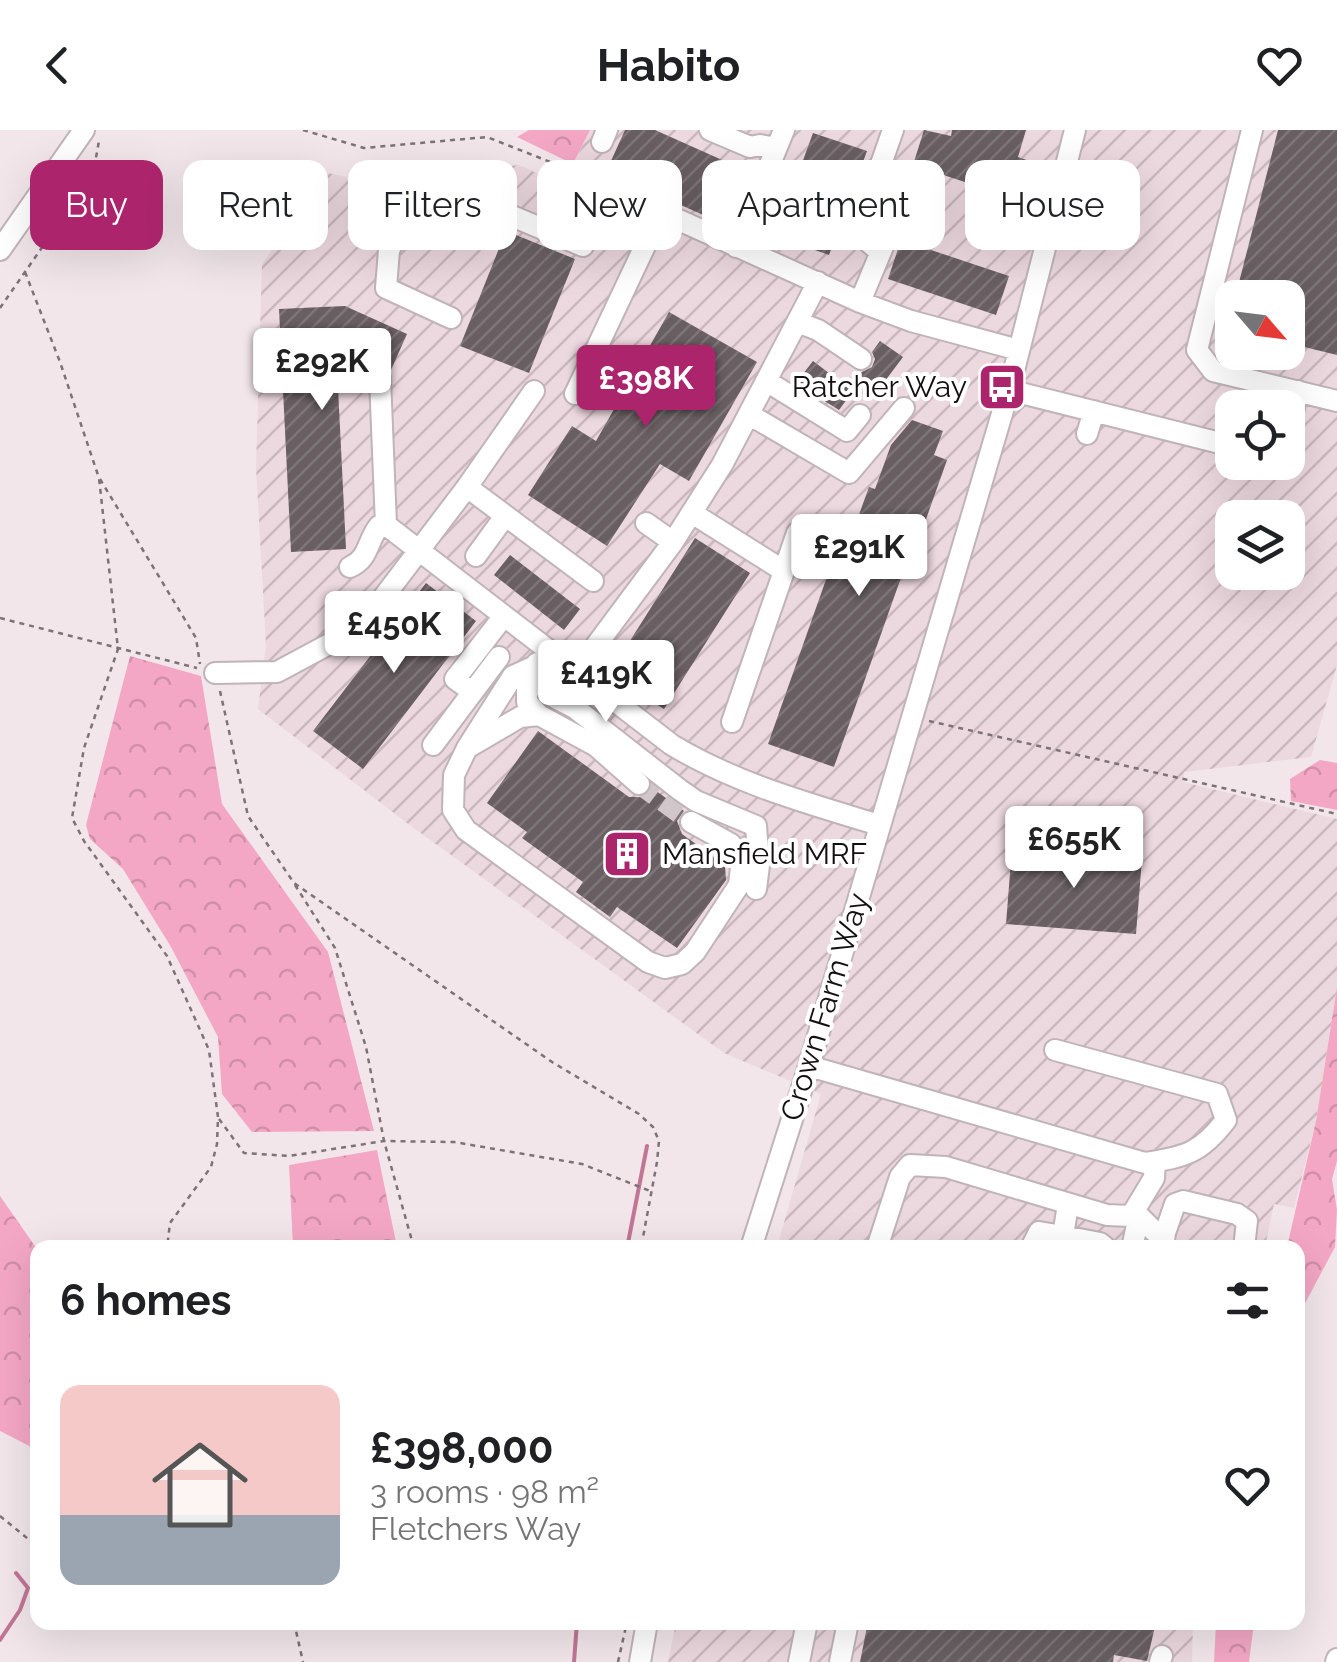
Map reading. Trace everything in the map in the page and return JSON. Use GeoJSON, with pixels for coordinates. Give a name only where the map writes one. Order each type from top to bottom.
{"type":"FeatureCollection","features":[{"type":"Feature","properties":{"kind":"street"},"geometry":{"type":"LineString","coordinates":[[0,250],[8,224],[84,130]]}},
{"type":"Feature","properties":{"kind":"street"},"geometry":{"type":"LineString","coordinates":[[710,130],[750,146],[780,139]]}},
{"type":"Feature","properties":{"kind":"street"},"geometry":{"type":"LineString","coordinates":[[860,302],[880,252],[856,232],[892,130]]}},
{"type":"Feature","properties":{"kind":"street","name":"Crown Farm Way"},"geometry":{"type":"LineString","coordinates":[[754,1240],[809,1066],[1009,390],[1075,130]]}},
{"type":"Feature","properties":{"kind":"street"},"geometry":{"type":"LineString","coordinates":[[1252,130],[1197,350],[1213,371],[1294,390]]}},
{"type":"Feature","properties":{"kind":"street"},"geometry":{"type":"LineString","coordinates":[[451,318],[386,288],[388,250],[400,231],[512,216],[537,226]]}},
{"type":"Feature","properties":{"kind":"street"},"geometry":{"type":"LineString","coordinates":[[574,394],[643,250]]}},
{"type":"Feature","properties":{"kind":"street"},"geometry":{"type":"LineString","coordinates":[[745,250],[911,322],[1020,350]]}},
{"type":"Feature","properties":{"kind":"street"},"geometry":{"type":"LineString","coordinates":[[577,671],[674,542],[750,415],[818,282]]}},
{"type":"Feature","properties":{"kind":"street"},"geometry":{"type":"LineString","coordinates":[[798,322],[818,330],[861,359]]}},
{"type":"Feature","properties":{"kind":"street"},"geometry":{"type":"LineString","coordinates":[[380,378],[386,526]]}},
{"type":"Feature","properties":{"kind":"street"},"geometry":{"type":"LineString","coordinates":[[768,382],[848,431],[860,415]]}},
{"type":"Feature","properties":{"kind":"street"},"geometry":{"type":"LineString","coordinates":[[1009,390],[1215,442]]}},
{"type":"Feature","properties":{"kind":"street"},"geometry":{"type":"LineString","coordinates":[[208,671],[277,672],[346,634],[370,615],[467,488],[534,391]]}},
{"type":"Feature","properties":{"kind":"street"},"geometry":{"type":"LineString","coordinates":[[1305,393],[1337,401]]}},
{"type":"Feature","properties":{"kind":"street"},"geometry":{"type":"LineString","coordinates":[[750,415],[849,472],[904,408]]}},
{"type":"Feature","properties":{"kind":"street"},"geometry":{"type":"LineString","coordinates":[[1088,434],[1094,411]]}},
{"type":"Feature","properties":{"kind":"street"},"geometry":{"type":"LineString","coordinates":[[467,488],[593,581]]}},
{"type":"Feature","properties":{"kind":"street"},"geometry":{"type":"LineString","coordinates":[[692,512],[784,571]]}},
{"type":"Feature","properties":{"kind":"street"},"geometry":{"type":"LineString","coordinates":[[476,556],[506,516]]}},
{"type":"Feature","properties":{"kind":"street"},"geometry":{"type":"LineString","coordinates":[[646,523],[674,542]]}},
{"type":"Feature","properties":{"kind":"street"},"geometry":{"type":"LineString","coordinates":[[350,567],[366,554],[379,526],[386,526],[504,616],[541,658],[577,671],[672,745],[713,769],[757,787],[879,826]]}},
{"type":"Feature","properties":{"kind":"street"},"geometry":{"type":"LineString","coordinates":[[732,722],[797,533]]}},
{"type":"Feature","properties":{"kind":"street"},"geometry":{"type":"LineString","coordinates":[[473,692],[456,679],[504,616]]}},
{"type":"Feature","properties":{"kind":"street"},"geometry":{"type":"LineString","coordinates":[[433,745],[499,657]]}},
{"type":"Feature","properties":{"kind":"street"},"geometry":{"type":"LineString","coordinates":[[541,658],[527,684],[527,702],[539,715],[596,746],[639,784]]}},
{"type":"Feature","properties":{"kind":"street"},"geometry":{"type":"LineString","coordinates":[[541,658],[513,676],[454,775],[452,810],[466,830],[648,962],[665,968],[682,964],[695,952],[740,885],[741,866],[731,844],[691,822]]}},
{"type":"Feature","properties":{"kind":"street"},"geometry":{"type":"LineString","coordinates":[[541,658],[548,694],[575,708],[696,801],[756,826],[756,889]]}},
{"type":"Feature","properties":{"kind":"street"},"geometry":{"type":"LineString","coordinates":[[468,748],[520,717],[539,715]]}},
{"type":"Feature","properties":{"kind":"street"},"geometry":{"type":"LineString","coordinates":[[809,1066],[1145,1164],[1178,1159],[1208,1143],[1226,1120],[1218,1094],[1056,1050]]}},
{"type":"Feature","properties":{"kind":"street"},"geometry":{"type":"LineString","coordinates":[[1133,1240],[1137,1214],[1154,1178],[1154,1162]]}},
{"type":"Feature","properties":{"kind":"street"},"geometry":{"type":"LineString","coordinates":[[880,1240],[900,1177],[910,1165],[946,1167],[1107,1215],[1137,1214]]}},
{"type":"Feature","properties":{"kind":"street"},"geometry":{"type":"LineString","coordinates":[[1137,1214],[1164,1240],[1175,1204],[1183,1202],[1237,1214],[1247,1221],[1245,1240]]}},
{"type":"Feature","properties":{"kind":"street"},"geometry":{"type":"LineString","coordinates":[[1063,1236],[1068,1204]]}},
{"type":"Feature","properties":{"kind":"street"},"geometry":{"type":"LineString","coordinates":[[1034,1240],[1038,1232],[1084,1240]]}},
{"type":"Feature","properties":{"kind":"street"},"geometry":{"type":"LineString","coordinates":[[640,1662],[646,1630]]}},
{"type":"Feature","properties":{"kind":"street"},"geometry":{"type":"LineString","coordinates":[[798,1662],[805,1630]]}},
{"type":"Feature","properties":{"kind":"street"},"geometry":{"type":"LineString","coordinates":[[840,1662],[846,1630]]}},
{"type":"Feature","properties":{"kind":"path"},"geometry":{"type":"LineString","coordinates":[[0,308],[92,174],[99,141],[95,130]]}},
{"type":"Feature","properties":{"kind":"path"},"geometry":{"type":"LineString","coordinates":[[303,130],[364,148],[487,137],[550,160]]}},
{"type":"Feature","properties":{"kind":"path"},"geometry":{"type":"LineString","coordinates":[[25,272],[99,478],[118,649],[84,748],[72,818],[84,842],[167,956],[209,1050],[218,1117],[217,1144],[211,1167],[170,1224],[168,1240]]}},
{"type":"Feature","properties":{"kind":"path"},"geometry":{"type":"LineString","coordinates":[[99,478],[196,638],[248,816],[335,948],[366,1048],[384,1142],[412,1240]]}},
{"type":"Feature","properties":{"kind":"path"},"geometry":{"type":"LineString","coordinates":[[0,618],[208,671]]}},
{"type":"Feature","properties":{"kind":"path"},"geometry":{"type":"LineString","coordinates":[[912,717],[1337,814]]}},
{"type":"Feature","properties":{"kind":"path"},"geometry":{"type":"LineString","coordinates":[[294,884],[552,1062],[654,1126],[659,1140],[643,1240]]}},
{"type":"Feature","properties":{"kind":"path"},"geometry":{"type":"LineString","coordinates":[[218,1117],[244,1153],[289,1156],[384,1142],[454,1142],[582,1164],[652,1192]]}},
{"type":"Feature","properties":{"kind":"path"},"geometry":{"type":"LineString","coordinates":[[0,1516],[30,1540]]}},
{"type":"Feature","properties":{"kind":"path"},"geometry":{"type":"LineString","coordinates":[[296,1630],[303,1662]]}},
{"type":"Feature","properties":{"kind":"path"},"geometry":{"type":"LineString","coordinates":[[618,1662],[625,1630]]}},
{"type":"Feature","properties":{"kind":"shaded area"},"geometry":{"type":"Polygon","coordinates":[[[590,130],[1337,130],[1337,665],[1311,757],[1184,772],[1183,782],[1337,819],[1337,987],[1316,1121],[1294,1208],[1274,1204],[1266,1240],[779,1240],[821,1094],[724,1053],[407,823],[258,709],[266,645],[256,467],[262,264],[272,250],[328,250],[328,173],[348,178],[348,250],[517,250],[517,165],[537,173],[537,250],[682,250],[682,160],[575,160],[590,130]]]}},
{"type":"Feature","properties":{"kind":"shaded area"},"geometry":{"type":"Polygon","coordinates":[[[675,1630],[1193,1630],[1192,1662],[668,1662],[675,1630]]]}},
{"type":"Feature","properties":{"kind":"green space"},"geometry":{"type":"Polygon","coordinates":[[[529,130],[590,130],[575,160],[565,160],[517,137],[529,130]]]}},
{"type":"Feature","properties":{"kind":"green space"},"geometry":{"type":"Polygon","coordinates":[[[130,656],[201,676],[222,804],[328,952],[374,1131],[252,1132],[222,1094],[218,1037],[171,947],[123,869],[90,839],[86,825],[130,656]]]}},
{"type":"Feature","properties":{"kind":"green space"},"geometry":{"type":"Polygon","coordinates":[[[1320,760],[1337,763],[1337,810],[1291,801],[1290,779],[1320,760]]]}},
{"type":"Feature","properties":{"kind":"green space"},"geometry":{"type":"Polygon","coordinates":[[[1337,987],[1337,1161],[1332,1179],[1337,1210],[1335,1247],[1305,1303],[1305,1240],[1289,1240],[1316,1121],[1337,987]]]}},
{"type":"Feature","properties":{"kind":"green space"},"geometry":{"type":"Polygon","coordinates":[[[377,1150],[396,1240],[293,1240],[289,1165],[377,1150]]]}},
{"type":"Feature","properties":{"kind":"green space"},"geometry":{"type":"Polygon","coordinates":[[[0,1196],[31,1240],[30,1446],[0,1431],[0,1196]]]}},
{"type":"Feature","properties":{"kind":"green space"},"geometry":{"type":"Polygon","coordinates":[[[1216,1630],[1253,1630],[1249,1662],[1214,1662],[1216,1630]]]}},
{"type":"Feature","properties":{"kind":"building"},"geometry":{"type":"Polygon","coordinates":[[[625,130],[655,130],[722,160],[702,160],[702,214],[682,206],[682,160],[611,160],[625,130]]]}},
{"type":"Feature","properties":{"kind":"building"},"geometry":{"type":"Polygon","coordinates":[[[924,130],[951,136],[952,130],[1026,130],[1018,157],[1027,160],[965,160],[965,182],[945,175],[945,160],[915,160],[924,130]]]}},
{"type":"Feature","properties":{"kind":"building"},"geometry":{"type":"Polygon","coordinates":[[[1278,130],[1337,130],[1337,355],[1305,347],[1305,280],[1240,280],[1278,130]]]}},
{"type":"Feature","properties":{"kind":"building"},"geometry":{"type":"Polygon","coordinates":[[[813,133],[867,151],[864,160],[803,160],[813,133]]]}},
{"type":"Feature","properties":{"kind":"building"},"geometry":{"type":"Polygon","coordinates":[[[517,235],[537,244],[537,250],[553,250],[575,259],[529,373],[460,346],[498,250],[517,250],[517,235]]]}},
{"type":"Feature","properties":{"kind":"building"},"geometry":{"type":"Polygon","coordinates":[[[898,250],[931,250],[1009,276],[996,315],[888,279],[898,250]]]}},
{"type":"Feature","properties":{"kind":"building"},"geometry":{"type":"Polygon","coordinates":[[[345,306],[407,334],[391,370],[336,347],[346,549],[291,552],[279,309],[345,306]]]}},
{"type":"Feature","properties":{"kind":"building"},"geometry":{"type":"Polygon","coordinates":[[[669,312],[757,362],[689,481],[660,464],[607,546],[528,495],[572,426],[596,441],[669,312]]]}},
{"type":"Feature","properties":{"kind":"building"},"geometry":{"type":"Polygon","coordinates":[[[880,341],[903,357],[876,393],[854,376],[872,367],[872,352],[880,341]]]}},
{"type":"Feature","properties":{"kind":"building"},"geometry":{"type":"Polygon","coordinates":[[[813,361],[853,391],[839,410],[796,383],[813,361]]]}},
{"type":"Feature","properties":{"kind":"building"},"geometry":{"type":"Polygon","coordinates":[[[912,420],[943,431],[934,455],[947,460],[919,539],[915,538],[834,767],[768,744],[847,520],[856,523],[869,487],[875,489],[891,445],[912,420]]]}},
{"type":"Feature","properties":{"kind":"building"},"geometry":{"type":"Polygon","coordinates":[[[695,538],[750,573],[664,709],[609,674],[695,538]]]}},
{"type":"Feature","properties":{"kind":"building"},"geometry":{"type":"Polygon","coordinates":[[[510,555],[580,609],[564,630],[494,575],[510,555]]]}},
{"type":"Feature","properties":{"kind":"building"},"geometry":{"type":"Polygon","coordinates":[[[426,583],[476,621],[363,769],[313,731],[426,583]]]}},
{"type":"Feature","properties":{"kind":"building","name":"Mansfield MRF"},"geometry":{"type":"Polygon","coordinates":[[[538,731],[629,797],[644,797],[652,788],[684,811],[677,821],[682,834],[725,865],[726,880],[677,948],[617,907],[610,917],[576,892],[583,882],[522,838],[527,832],[487,803],[538,731]]]}},
{"type":"Feature","properties":{"kind":"building"},"geometry":{"type":"Polygon","coordinates":[[[1012,848],[1142,859],[1136,934],[1006,924],[1012,848]]]}},
{"type":"Feature","properties":{"kind":"building"},"geometry":{"type":"Polygon","coordinates":[[[866,1630],[1154,1630],[1147,1661],[1114,1655],[1113,1662],[860,1662],[866,1630]]]}},
{"type":"Feature","properties":{"kind":"waterway"},"geometry":{"type":"LineString","coordinates":[[629,1240],[647,1146]]}},
{"type":"Feature","properties":{"kind":"waterway"},"geometry":{"type":"LineString","coordinates":[[0,1640],[20,1610],[28,1588],[16,1573]]}},
{"type":"Feature","properties":{"kind":"waterway"},"geometry":{"type":"LineString","coordinates":[[574,1662],[576,1630]]}},
{"type":"Feature","properties":{"kind":"tunnel"},"geometry":{"type":"LineString","coordinates":[[639,784],[691,822]]}},
{"type":"Feature","properties":{"kind":"place","name":"Ratcher Way"},"geometry":{"type":"Point","coordinates":[1002,387]}},
{"type":"Feature","properties":{"kind":"place","name":"Mansfield MRF"},"geometry":{"type":"Point","coordinates":[627,854]}}]}
